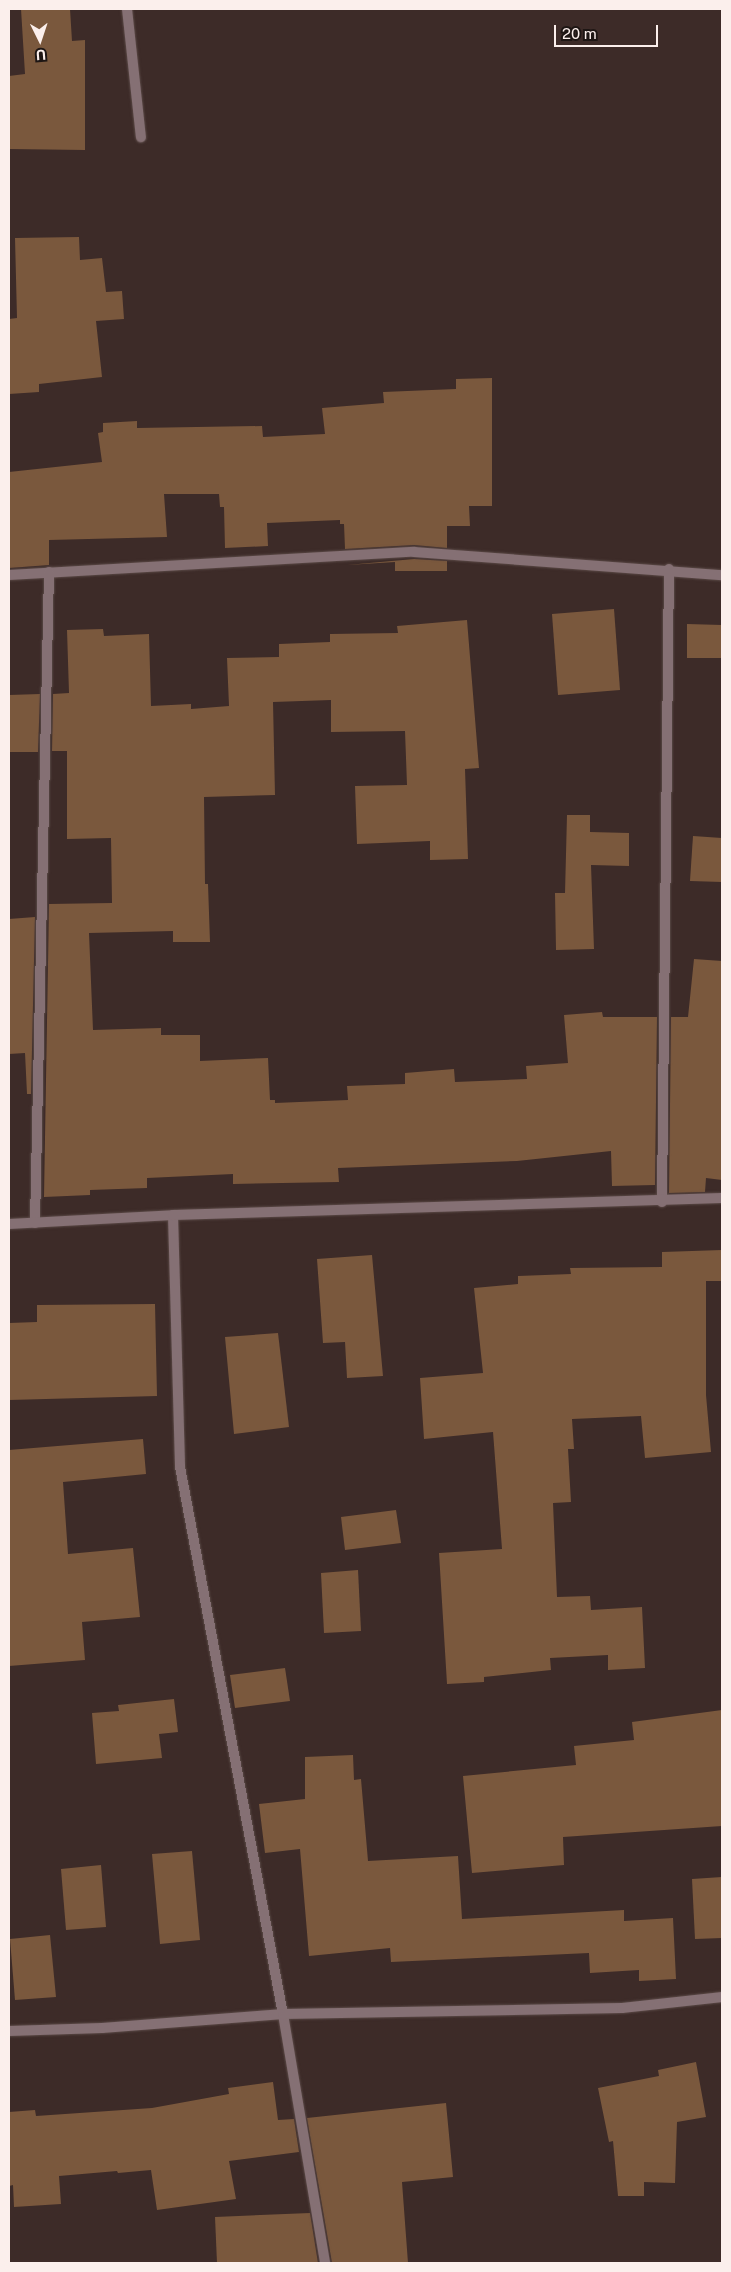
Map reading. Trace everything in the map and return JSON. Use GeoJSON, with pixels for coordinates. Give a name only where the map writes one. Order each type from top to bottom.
{"type":"FeatureCollection","features":[{"type":"Feature","properties":{"kind":"street"},"geometry":{"type":"LineString","coordinates":[[127,9],[141,137]]}},
{"type":"Feature","properties":{"kind":"street"},"geometry":{"type":"LineString","coordinates":[[9,575],[414,552],[669,569],[722,575]]}},
{"type":"Feature","properties":{"kind":"street"},"geometry":{"type":"LineString","coordinates":[[662,1202],[669,569]]}},
{"type":"Feature","properties":{"kind":"street"},"geometry":{"type":"LineString","coordinates":[[34,1223],[49,572]]}},
{"type":"Feature","properties":{"kind":"street"},"geometry":{"type":"LineString","coordinates":[[9,1224],[173,1215],[662,1202],[722,1198]]}},
{"type":"Feature","properties":{"kind":"street"},"geometry":{"type":"LineString","coordinates":[[173,1215],[180,1467],[283,2014],[325,2263]]}},
{"type":"Feature","properties":{"kind":"street"},"geometry":{"type":"LineString","coordinates":[[9,2032],[102,2028],[283,2014],[622,2008],[722,1997]]}},
{"type":"Feature","properties":{"kind":"building"},"geometry":{"type":"Polygon","coordinates":[[[21,9],[70,9],[72,41],[85,40],[85,150],[9,149],[9,76],[25,74],[21,9]]]}},
{"type":"Feature","properties":{"kind":"building"},"geometry":{"type":"Polygon","coordinates":[[[79,237],[80,260],[102,258],[106,292],[122,291],[124,319],[96,321],[102,377],[39,384],[39,392],[9,394],[9,319],[17,318],[15,238],[79,237]]]}},
{"type":"Feature","properties":{"kind":"building"},"geometry":{"type":"Polygon","coordinates":[[[492,378],[492,506],[469,506],[470,526],[447,526],[447,548],[414,545],[345,549],[344,524],[340,524],[340,520],[267,523],[268,546],[225,548],[224,507],[220,507],[219,494],[164,494],[167,537],[49,540],[49,565],[9,568],[9,472],[102,462],[98,433],[103,432],[103,423],[137,421],[137,428],[262,426],[263,437],[325,434],[322,408],[384,403],[383,392],[456,389],[456,379],[492,378]]]}},
{"type":"Feature","properties":{"kind":"building"},"geometry":{"type":"Polygon","coordinates":[[[414,559],[447,561],[447,571],[395,571],[395,562],[347,565],[414,559]]]}},
{"type":"Feature","properties":{"kind":"building"},"geometry":{"type":"Polygon","coordinates":[[[614,609],[620,690],[558,695],[552,614],[614,609]]]}},
{"type":"Feature","properties":{"kind":"building"},"geometry":{"type":"Polygon","coordinates":[[[467,620],[479,768],[465,769],[468,859],[430,860],[430,841],[357,844],[355,786],[407,785],[405,731],[331,732],[331,700],[273,702],[275,795],[204,797],[205,884],[208,884],[210,942],[173,942],[173,931],[89,933],[93,1030],[161,1028],[161,1035],[200,1035],[200,1061],[268,1058],[270,1100],[275,1100],[275,1103],[348,1100],[347,1086],[405,1084],[405,1073],[454,1069],[455,1082],[527,1079],[526,1066],[568,1063],[564,1015],[602,1012],[603,1017],[657,1017],[655,1185],[612,1186],[611,1151],[517,1161],[338,1168],[339,1182],[233,1184],[233,1174],[147,1178],[147,1188],[90,1190],[90,1195],[44,1197],[49,904],[112,903],[111,838],[67,839],[67,751],[52,751],[53,694],[69,693],[67,630],[103,629],[104,636],[149,634],[151,706],[191,704],[191,709],[229,706],[227,658],[279,657],[279,644],[330,642],[330,634],[398,633],[397,626],[467,620]]]}},
{"type":"Feature","properties":{"kind":"building"},"geometry":{"type":"Polygon","coordinates":[[[687,624],[722,625],[722,658],[687,658],[687,624]]]}},
{"type":"Feature","properties":{"kind":"building"},"geometry":{"type":"Polygon","coordinates":[[[40,694],[38,752],[9,752],[9,695],[40,694]]]}},
{"type":"Feature","properties":{"kind":"building"},"geometry":{"type":"Polygon","coordinates":[[[567,815],[590,815],[590,832],[629,833],[629,866],[591,865],[594,949],[556,950],[555,893],[565,893],[567,815]]]}},
{"type":"Feature","properties":{"kind":"building"},"geometry":{"type":"Polygon","coordinates":[[[693,836],[722,838],[722,882],[690,881],[693,836]]]}},
{"type":"Feature","properties":{"kind":"building"},"geometry":{"type":"Polygon","coordinates":[[[35,917],[31,1094],[27,1094],[25,1053],[9,1054],[9,919],[35,917]]]}},
{"type":"Feature","properties":{"kind":"building"},"geometry":{"type":"Polygon","coordinates":[[[694,959],[722,961],[722,1180],[706,1178],[705,1192],[669,1193],[671,1017],[688,1017],[694,959]]]}},
{"type":"Feature","properties":{"kind":"building"},"geometry":{"type":"Polygon","coordinates":[[[722,1250],[722,1281],[706,1281],[706,1395],[711,1452],[645,1458],[641,1416],[572,1419],[574,1449],[568,1449],[571,1502],[553,1503],[557,1597],[590,1596],[591,1610],[642,1607],[645,1668],[608,1670],[608,1655],[550,1658],[551,1670],[484,1677],[484,1682],[447,1684],[439,1553],[502,1549],[493,1432],[424,1439],[420,1378],[483,1373],[474,1288],[518,1284],[518,1276],[571,1274],[570,1268],[662,1267],[662,1252],[722,1250]]]}},
{"type":"Feature","properties":{"kind":"building"},"geometry":{"type":"Polygon","coordinates":[[[372,1255],[383,1376],[347,1378],[345,1342],[323,1343],[317,1259],[372,1255]]]}},
{"type":"Feature","properties":{"kind":"building"},"geometry":{"type":"Polygon","coordinates":[[[155,1304],[157,1396],[9,1400],[9,1323],[37,1322],[37,1305],[155,1304]]]}},
{"type":"Feature","properties":{"kind":"building"},"geometry":{"type":"Polygon","coordinates":[[[278,1333],[289,1427],[234,1434],[225,1337],[278,1333]]]}},
{"type":"Feature","properties":{"kind":"building"},"geometry":{"type":"Polygon","coordinates":[[[143,1439],[146,1474],[63,1482],[68,1554],[133,1548],[140,1617],[82,1622],[85,1660],[9,1666],[9,1450],[143,1439]]]}},
{"type":"Feature","properties":{"kind":"building"},"geometry":{"type":"Polygon","coordinates":[[[396,1510],[401,1543],[345,1550],[341,1517],[396,1510]]]}},
{"type":"Feature","properties":{"kind":"building"},"geometry":{"type":"Polygon","coordinates":[[[358,1570],[361,1631],[324,1633],[321,1573],[358,1570]]]}},
{"type":"Feature","properties":{"kind":"building"},"geometry":{"type":"Polygon","coordinates":[[[285,1668],[290,1701],[235,1708],[230,1675],[285,1668]]]}},
{"type":"Feature","properties":{"kind":"building"},"geometry":{"type":"Polygon","coordinates":[[[174,1699],[178,1732],[159,1734],[162,1758],[96,1764],[92,1713],[119,1711],[118,1705],[174,1699]]]}},
{"type":"Feature","properties":{"kind":"building"},"geometry":{"type":"Polygon","coordinates":[[[722,1710],[722,1826],[563,1837],[564,1865],[472,1873],[463,1776],[576,1765],[574,1746],[634,1740],[632,1722],[722,1710]]]}},
{"type":"Feature","properties":{"kind":"building"},"geometry":{"type":"Polygon","coordinates":[[[353,1755],[354,1780],[361,1779],[368,1861],[458,1856],[462,1919],[624,1910],[624,1921],[673,1918],[676,1979],[639,1981],[639,1970],[590,1973],[589,1953],[391,1962],[390,1948],[309,1956],[300,1849],[265,1853],[259,1804],[305,1799],[305,1757],[353,1755]]]}},
{"type":"Feature","properties":{"kind":"building"},"geometry":{"type":"Polygon","coordinates":[[[192,1851],[200,1940],[160,1944],[152,1854],[192,1851]]]}},
{"type":"Feature","properties":{"kind":"building"},"geometry":{"type":"Polygon","coordinates":[[[101,1865],[106,1927],[66,1930],[61,1869],[101,1865]]]}},
{"type":"Feature","properties":{"kind":"building"},"geometry":{"type":"Polygon","coordinates":[[[722,1877],[722,1938],[695,1939],[692,1879],[722,1877]]]}},
{"type":"Feature","properties":{"kind":"building"},"geometry":{"type":"Polygon","coordinates":[[[50,1935],[56,1997],[15,2000],[10,1939],[50,1935]]]}},
{"type":"Feature","properties":{"kind":"building"},"geometry":{"type":"Polygon","coordinates":[[[696,2062],[706,2117],[677,2122],[675,2183],[644,2182],[644,2196],[618,2196],[613,2141],[609,2142],[598,2088],[659,2076],[658,2070],[696,2062]]]}},
{"type":"Feature","properties":{"kind":"building"},"geometry":{"type":"Polygon","coordinates":[[[273,2082],[278,2120],[294,2119],[299,2152],[229,2161],[236,2199],[157,2210],[151,2170],[118,2173],[117,2171],[59,2176],[61,2204],[14,2207],[13,2185],[9,2186],[9,2112],[35,2110],[36,2116],[152,2108],[229,2094],[228,2088],[273,2082]]]}},
{"type":"Feature","properties":{"kind":"building"},"geometry":{"type":"Polygon","coordinates":[[[446,2103],[453,2177],[402,2182],[408,2263],[332,2263],[307,2118],[446,2103]]]}},
{"type":"Feature","properties":{"kind":"building"},"geometry":{"type":"Polygon","coordinates":[[[310,2213],[318,2263],[217,2263],[215,2217],[310,2213]]]}}]}
